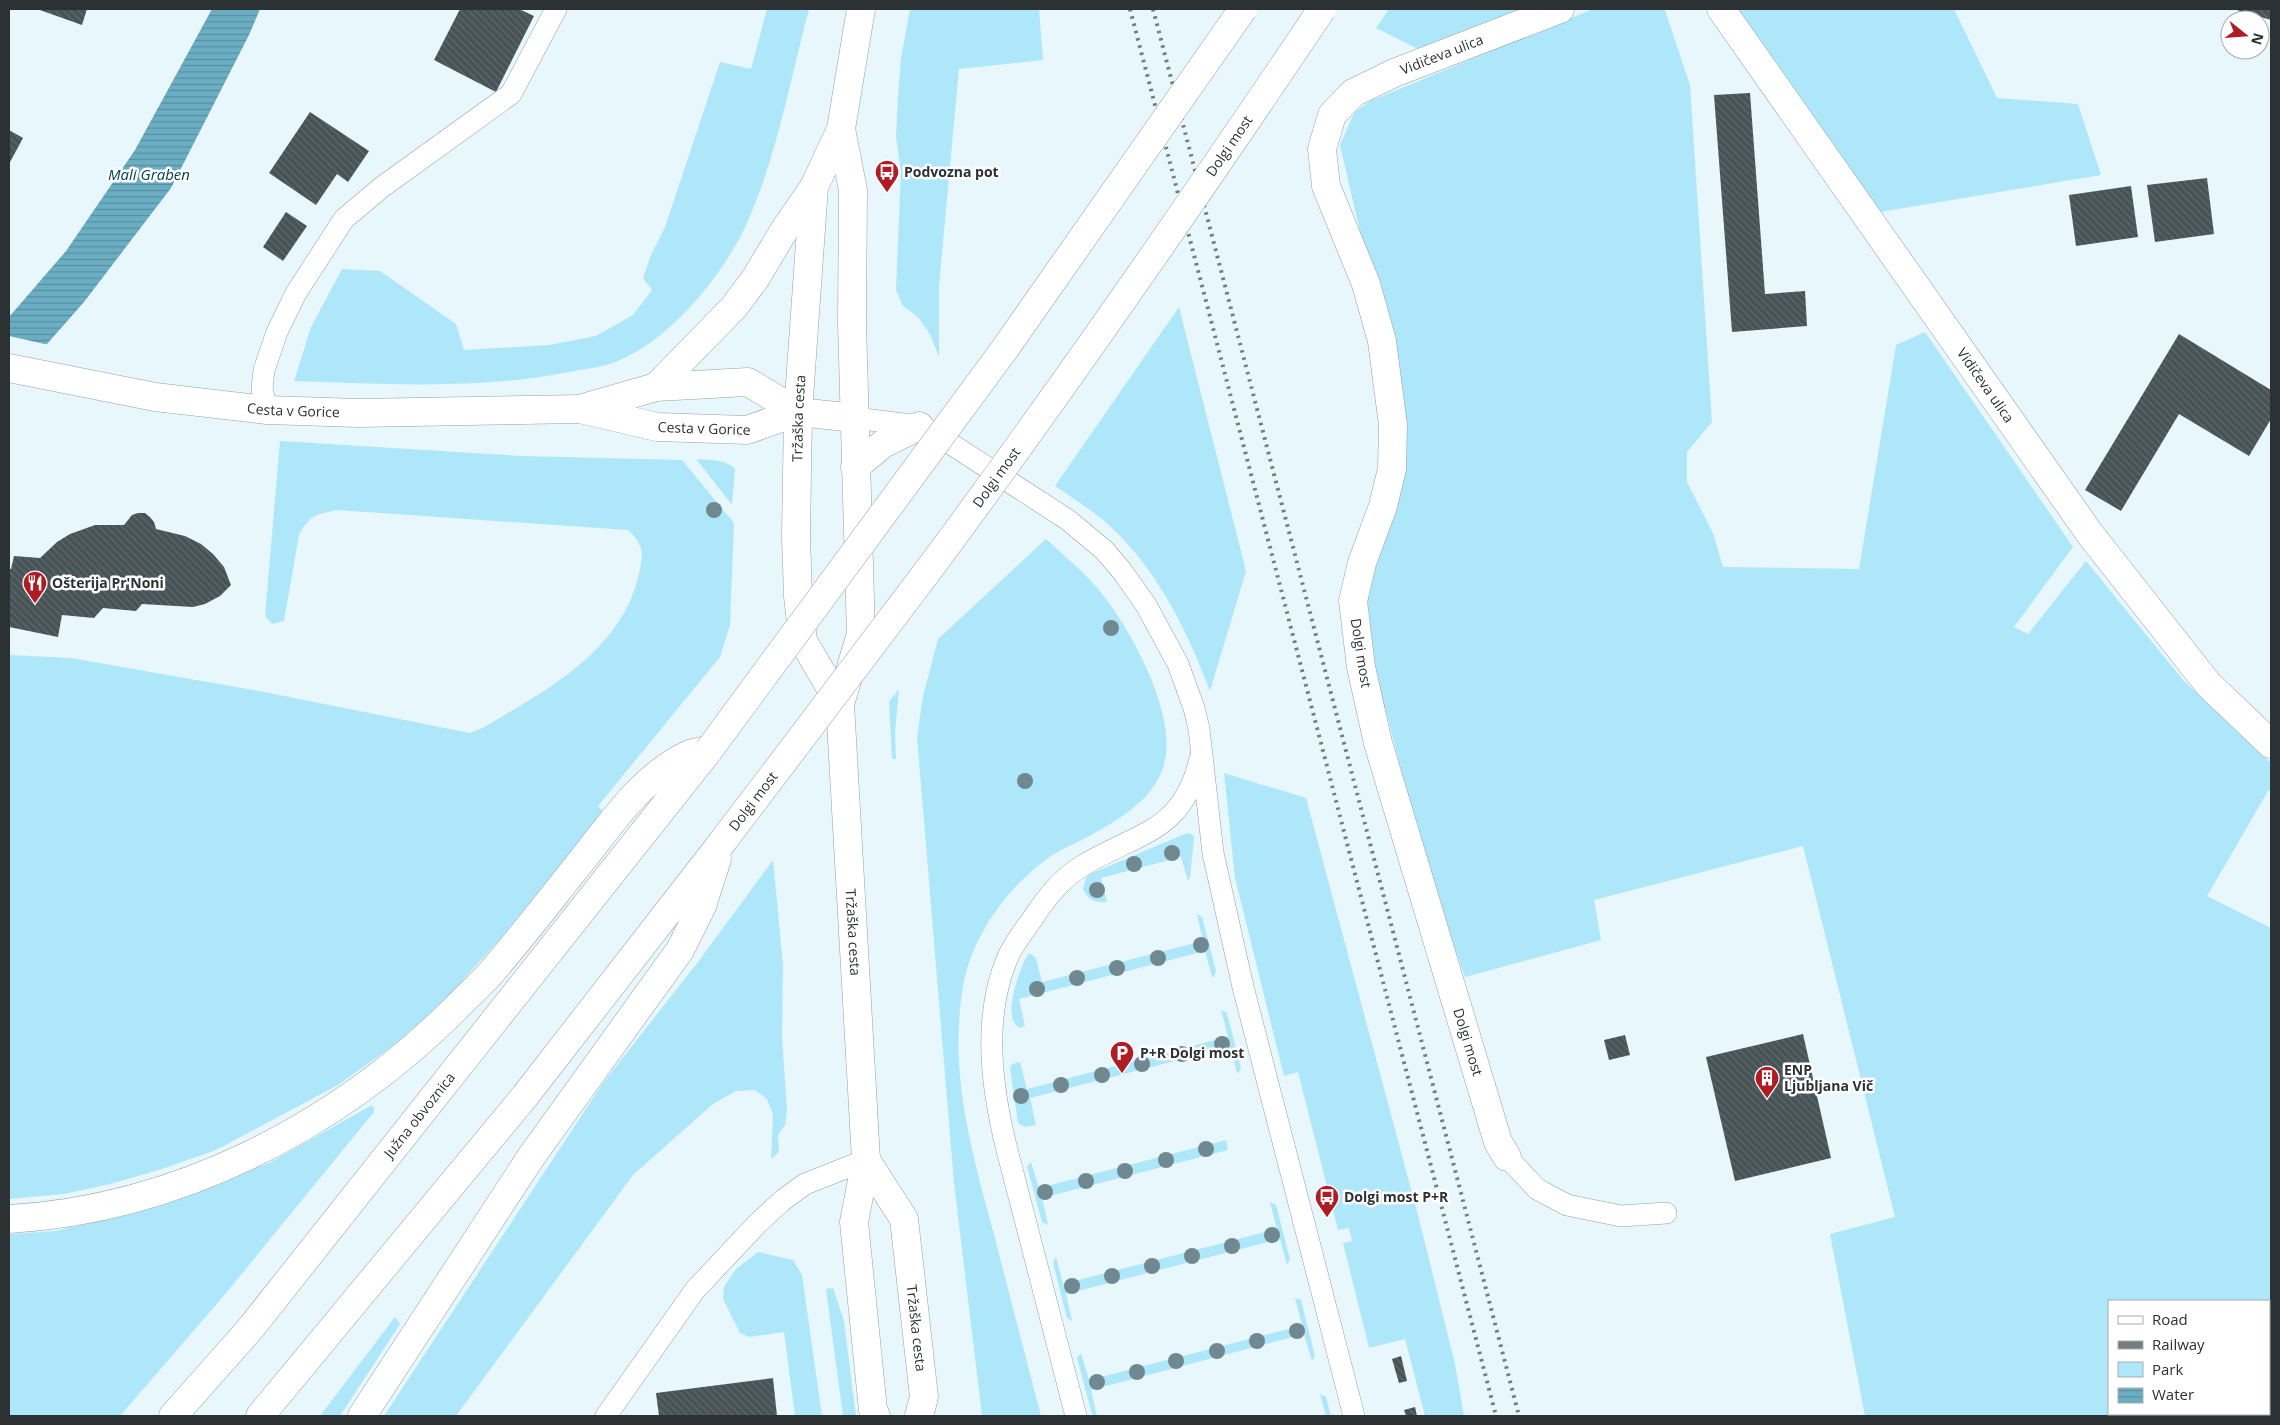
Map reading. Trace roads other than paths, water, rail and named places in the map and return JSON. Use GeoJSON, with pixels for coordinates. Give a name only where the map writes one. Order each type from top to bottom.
{"type":"FeatureCollection","features":[{"type":"Feature","properties":{"kind":"main road","name":"Tržaška cesta"},"geometry":{"type":"LineString","coordinates":[[840,704],[803,641],[798,596],[796,536],[798,412],[814,187],[841,129],[861,9]]}},
{"type":"Feature","properties":{"kind":"main road"},"geometry":{"type":"LineString","coordinates":[[9,1219],[64,1213],[158,1192],[233,1163],[274,1143],[365,1087],[427,1037],[494,970],[636,793],[688,754],[709,750],[998,358],[1243,9]]}},
{"type":"Feature","properties":{"kind":"main road","name":"Dolgi most"},"geometry":{"type":"LineString","coordinates":[[260,1416],[462,1174],[653,932],[937,559],[1127,293],[1322,9]]}},
{"type":"Feature","properties":{"kind":"main road","name":"Vidičeva ulica"},"geometry":{"type":"LineString","coordinates":[[1332,115],[1354,93],[1394,72],[1560,9]]}},
{"type":"Feature","properties":{"kind":"main road","name":"Vidičeva ulica"},"geometry":{"type":"LineString","coordinates":[[1721,9],[2090,534],[2208,684],[2271,744]]}},
{"type":"Feature","properties":{"kind":"main road","name":"Dolgi most"},"geometry":{"type":"LineString","coordinates":[[1332,115],[1322,149],[1326,186],[1366,284],[1379,331],[1394,425],[1390,478],[1383,506],[1362,563],[1353,601],[1361,667],[1378,743],[1498,1142],[1507,1156]]}},
{"type":"Feature","properties":{"kind":"main road","name":"Tržaška cesta"},"geometry":{"type":"LineString","coordinates":[[841,129],[853,190],[852,323],[861,634],[840,704],[866,1160],[854,1222],[873,1410],[876,1416]]}},
{"type":"Feature","properties":{"kind":"main road"},"geometry":{"type":"LineString","coordinates":[[656,387],[734,307],[755,279],[785,228],[814,187]]}},
{"type":"Feature","properties":{"kind":"main road","name":"Cesta v Gorice"},"geometry":{"type":"LineString","coordinates":[[9,368],[102,388],[212,405],[267,410],[359,413],[580,409],[657,427],[747,430],[798,412]]}},
{"type":"Feature","properties":{"kind":"main road","name":"Cesta v Gorice"},"geometry":{"type":"LineString","coordinates":[[580,409],[656,387],[748,382],[798,412],[855,418]]}},
{"type":"Feature","properties":{"kind":"main road"},"geometry":{"type":"LineString","coordinates":[[855,467],[883,444],[919,426]]}},
{"type":"Feature","properties":{"kind":"main road","name":"Južna obvoznica"},"geometry":{"type":"LineString","coordinates":[[173,1416],[250,1329],[709,750]]}},
{"type":"Feature","properties":{"kind":"main road"},"geometry":{"type":"LineString","coordinates":[[362,1416],[531,1157],[680,950],[702,906],[713,876],[720,845]]}},
{"type":"Feature","properties":{"kind":"main road","name":"Tržaška cesta"},"geometry":{"type":"LineString","coordinates":[[866,1160],[904,1219],[924,1397],[919,1416]]}},
{"type":"Feature","properties":{"kind":"lane"},"geometry":{"type":"LineString","coordinates":[[267,410],[262,390],[264,370],[277,332],[296,293],[344,219],[382,187],[511,94],[556,9]]}},
{"type":"Feature","properties":{"kind":"lane"},"geometry":{"type":"LineString","coordinates":[[855,418],[919,426],[931,431],[1068,520],[1104,550],[1142,600],[1167,642],[1194,708],[1202,750],[1213,853],[1220,891],[1354,1416]]}},
{"type":"Feature","properties":{"kind":"lane"},"geometry":{"type":"LineString","coordinates":[[1076,1416],[997,1106],[993,1018],[997,994],[1007,958],[1045,900],[1060,883],[1084,865],[1163,824],[1182,803],[1189,791],[1202,750]]}},
{"type":"Feature","properties":{"kind":"lane"},"geometry":{"type":"LineString","coordinates":[[1507,1156],[1537,1189],[1567,1205],[1621,1216],[1666,1213]]}},
{"type":"Feature","properties":{"kind":"lane"},"geometry":{"type":"LineString","coordinates":[[606,1416],[695,1290],[758,1223],[783,1200],[806,1184],[866,1160]]}},
{"type":"Feature","properties":{"kind":"water","name":"Mali Graben"},"geometry":{"type":"Polygon","coordinates":[[[212,9],[260,9],[249,35],[171,188],[84,302],[47,344],[9,382],[9,317],[66,251],[135,150],[212,9]]]}},
{"type":"Feature","properties":{"kind":"railway"},"geometry":{"type":"LineString","coordinates":[[1130,9],[1496,1416]]}},
{"type":"Feature","properties":{"kind":"railway"},"geometry":{"type":"LineString","coordinates":[[1153,9],[1519,1416]]}},
{"type":"Feature","properties":{"kind":"place","name":"Podvozna pot"},"geometry":{"type":"Point","coordinates":[887,193]}},
{"type":"Feature","properties":{"kind":"place","name":"Ošterija Pr'Noni"},"geometry":{"type":"Point","coordinates":[35,604]}},
{"type":"Feature","properties":{"kind":"place","name":"P+R Dolgi most"},"geometry":{"type":"Point","coordinates":[1122,1074]}},
{"type":"Feature","properties":{"kind":"place","name":"ENP Ljubljana Vič"},"geometry":{"type":"Point","coordinates":[1767,1099]}},
{"type":"Feature","properties":{"kind":"place","name":"Dolgi most P+R"},"geometry":{"type":"Point","coordinates":[1327,1218]}}]}
